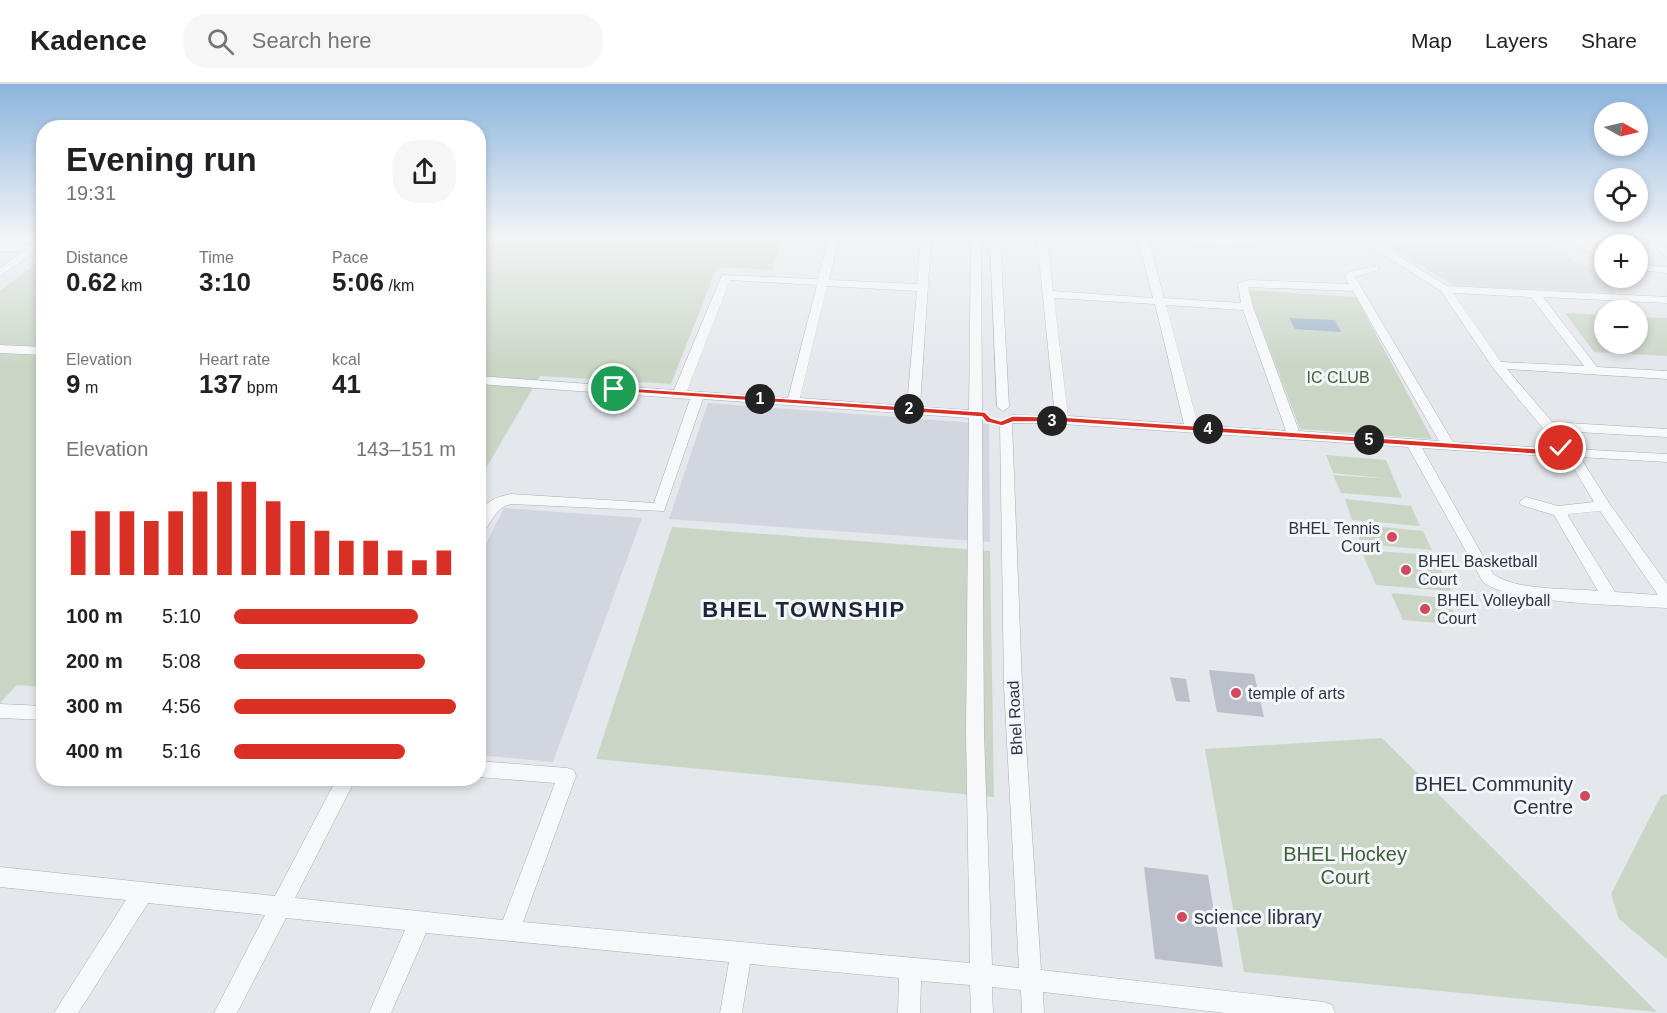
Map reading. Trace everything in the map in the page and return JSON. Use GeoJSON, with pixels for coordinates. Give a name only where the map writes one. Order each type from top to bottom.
{"type":"FeatureCollection","features":[{"type":"Feature","properties":{"kind":"street"},"geometry":{"type":"LineString","coordinates":[[679,394],[724,281]]}},
{"type":"Feature","properties":{"kind":"street"},"geometry":{"type":"LineString","coordinates":[[810,281],[922,288]]}},
{"type":"Feature","properties":{"kind":"street"},"geometry":{"type":"LineString","coordinates":[[913,410],[923,281]]}},
{"type":"Feature","properties":{"kind":"street"},"geometry":{"type":"LineString","coordinates":[[977,281],[980,414],[974,521],[975,733],[982,1013]]}},
{"type":"Feature","properties":{"kind":"street","name":"Bhel Road"},"geometry":{"type":"LineString","coordinates":[[998,281],[1008,416],[1013,686],[1033,1013]]}},
{"type":"Feature","properties":{"kind":"street"},"geometry":{"type":"LineString","coordinates":[[1047,281],[1062,420]]}},
{"type":"Feature","properties":{"kind":"street"},"geometry":{"type":"LineString","coordinates":[[1154,281],[1192,428]]}},
{"type":"Feature","properties":{"kind":"street"},"geometry":{"type":"LineString","coordinates":[[1352,281],[1448,445]]}},
{"type":"Feature","properties":{"kind":"street"},"geometry":{"type":"LineString","coordinates":[[1433,281],[1445,289],[1497,365],[1570,452],[1604,506],[1667,596]]}},
{"type":"Feature","properties":{"kind":"street"},"geometry":{"type":"LineString","coordinates":[[793,402],[823,282]]}},
{"type":"Feature","properties":{"kind":"street"},"geometry":{"type":"LineString","coordinates":[[1294,435],[1247,307],[1242,285],[1250,283],[1355,288]]}},
{"type":"Feature","properties":{"kind":"street"},"geometry":{"type":"LineString","coordinates":[[1445,289],[1667,300]]}},
{"type":"Feature","properties":{"kind":"street"},"geometry":{"type":"LineString","coordinates":[[1534,293],[1594,371]]}},
{"type":"Feature","properties":{"kind":"street"},"geometry":{"type":"LineString","coordinates":[[1048,294],[1247,307]]}},
{"type":"Feature","properties":{"kind":"street"},"geometry":{"type":"LineString","coordinates":[[0,349],[36,351]]}},
{"type":"Feature","properties":{"kind":"street"},"geometry":{"type":"LineString","coordinates":[[1497,365],[1667,375]]}},
{"type":"Feature","properties":{"kind":"street"},"geometry":{"type":"LineString","coordinates":[[486,381],[980,414],[992,422],[1008,416],[1667,458]]}},
{"type":"Feature","properties":{"kind":"street"},"geometry":{"type":"LineString","coordinates":[[486,514],[499,500],[659,508],[698,395]]}},
{"type":"Feature","properties":{"kind":"street"},"geometry":{"type":"LineString","coordinates":[[1547,426],[1667,433]]}},
{"type":"Feature","properties":{"kind":"street"},"geometry":{"type":"LineString","coordinates":[[1412,443],[1488,578],[1497,585],[1516,590],[1667,602]]}},
{"type":"Feature","properties":{"kind":"street"},"geometry":{"type":"LineString","coordinates":[[1526,502],[1562,512],[1610,597]]}},
{"type":"Feature","properties":{"kind":"street"},"geometry":{"type":"LineString","coordinates":[[1562,512],[1570,507],[1604,506]]}},
{"type":"Feature","properties":{"kind":"street"},"geometry":{"type":"LineString","coordinates":[[0,711],[36,713]]}},
{"type":"Feature","properties":{"kind":"street"},"geometry":{"type":"LineString","coordinates":[[486,770],[567,776],[509,931]]}},
{"type":"Feature","properties":{"kind":"street"},"geometry":{"type":"LineString","coordinates":[[225,1013],[343,786]]}},
{"type":"Feature","properties":{"kind":"street"},"geometry":{"type":"LineString","coordinates":[[0,877],[281,905],[509,931],[1031,980],[1324,1013]]}},
{"type":"Feature","properties":{"kind":"street"},"geometry":{"type":"LineString","coordinates":[[64,1013],[142,892]]}},
{"type":"Feature","properties":{"kind":"street"},"geometry":{"type":"LineString","coordinates":[[380,1013],[420,922]]}},
{"type":"Feature","properties":{"kind":"street"},"geometry":{"type":"LineString","coordinates":[[731,1013],[741,954]]}},
{"type":"Feature","properties":{"kind":"street"},"geometry":{"type":"LineString","coordinates":[[909,1013],[910,970]]}},
{"type":"Feature","properties":{"kind":"shaded area"},"geometry":{"type":"Polygon","coordinates":[[[1446,281],[1594,281],[1594,288],[1611,288],[1616,293],[1454,286],[1446,281]]]}},
{"type":"Feature","properties":{"kind":"shaded area"},"geometry":{"type":"Polygon","coordinates":[[[708,403],[989,424],[990,542],[669,519],[708,403]]]}},
{"type":"Feature","properties":{"kind":"shaded area"},"geometry":{"type":"Polygon","coordinates":[[[504,508],[642,518],[553,762],[486,756],[486,543],[504,508]]]}},
{"type":"Feature","properties":{"kind":"green space"},"geometry":{"type":"Polygon","coordinates":[[[13,281],[36,281],[36,686],[17,685],[0,703],[0,291],[13,281]]]}},
{"type":"Feature","properties":{"kind":"green space"},"geometry":{"type":"Polygon","coordinates":[[[486,281],[711,281],[671,384],[540,376],[486,468],[486,281]]]}},
{"type":"Feature","properties":{"kind":"green space","name":"IC CLUB"},"geometry":{"type":"Polygon","coordinates":[[[1247,290],[1356,297],[1432,439],[1300,429],[1247,290]]]}},
{"type":"Feature","properties":{"kind":"green space"},"geometry":{"type":"Polygon","coordinates":[[[1565,313],[1594,314],[1594,352],[1565,313]]]}},
{"type":"Feature","properties":{"kind":"green space"},"geometry":{"type":"Polygon","coordinates":[[[1648,317],[1667,318],[1667,356],[1630,354],[1648,354],[1648,317]]]}},
{"type":"Feature","properties":{"kind":"green space"},"geometry":{"type":"Polygon","coordinates":[[[1326,455],[1386,460],[1402,498],[1341,493],[1333,475],[1392,479],[1333,473],[1326,455]]]}},
{"type":"Feature","properties":{"kind":"green space","name":"BHEL Tennis Court"},"geometry":{"type":"Polygon","coordinates":[[[1345,499],[1411,506],[1420,526],[1352,520],[1345,499]]]}},
{"type":"Feature","properties":{"kind":"green space","name":"BHEL Tennis Court"},"geometry":{"type":"Polygon","coordinates":[[[1354,524],[1423,531],[1432,550],[1361,544],[1354,524]]]}},
{"type":"Feature","properties":{"kind":"green space"},"geometry":{"type":"Polygon","coordinates":[[[672,527],[990,551],[994,797],[596,759],[672,527]]]}},
{"type":"Feature","properties":{"kind":"green space","name":"BHEL Basketball Court"},"geometry":{"type":"Polygon","coordinates":[[[1361,550],[1434,555],[1451,591],[1376,585],[1361,550]]]}},
{"type":"Feature","properties":{"kind":"green space","name":"BHEL Volleyball Court"},"geometry":{"type":"Polygon","coordinates":[[[1391,593],[1447,598],[1460,625],[1403,620],[1391,593]]]}},
{"type":"Feature","properties":{"kind":"green space","name":"BHEL Hockey Court"},"geometry":{"type":"Polygon","coordinates":[[[1382,738],[1657,1012],[1244,972],[1205,749],[1382,738]]]}},
{"type":"Feature","properties":{"kind":"green space"},"geometry":{"type":"Polygon","coordinates":[[[1667,794],[1667,959],[1619,919],[1611,894],[1661,796],[1667,794]]]}},
{"type":"Feature","properties":{"kind":"water"},"geometry":{"type":"Polygon","coordinates":[[[1289,318],[1335,320],[1341,332],[1295,329],[1289,318]]]}},
{"type":"Feature","properties":{"kind":"building","name":"temple of arts"},"geometry":{"type":"Polygon","coordinates":[[[1209,670],[1254,674],[1264,717],[1217,712],[1209,670]]]}},
{"type":"Feature","properties":{"kind":"building"},"geometry":{"type":"Polygon","coordinates":[[[1170,677],[1186,679],[1190,702],[1176,701],[1170,677]]]}},
{"type":"Feature","properties":{"kind":"building","name":"science library"},"geometry":{"type":"Polygon","coordinates":[[[1144,867],[1208,875],[1223,967],[1155,959],[1144,867]]]}},
{"type":"Feature","properties":{"kind":"place","name":"BHEL Tennis Court"},"geometry":{"type":"Point","coordinates":[1392,537]}},
{"type":"Feature","properties":{"kind":"place","name":"BHEL Basketball Court"},"geometry":{"type":"Point","coordinates":[1406,570]}},
{"type":"Feature","properties":{"kind":"place","name":"BHEL Volleyball Court"},"geometry":{"type":"Point","coordinates":[1425,609]}},
{"type":"Feature","properties":{"kind":"place","name":"temple of arts"},"geometry":{"type":"Point","coordinates":[1236,693]}},
{"type":"Feature","properties":{"kind":"place","name":"BHEL Community Centre"},"geometry":{"type":"Point","coordinates":[1585,796]}},
{"type":"Feature","properties":{"kind":"place","name":"science library"},"geometry":{"type":"Point","coordinates":[1182,917]}},
{"type":"Feature","properties":{"kind":"district","name":"BHEL TOWNSHIP"},"geometry":{"type":"Point","coordinates":[804,609]}},
{"type":"Feature","properties":{"kind":"route"},"geometry":{"type":"LineString","coordinates":[[614,389],[985,415],[988,420],[1002,424],[1012,419],[1062,420],[1562,453],[1561,448]]}}]}
